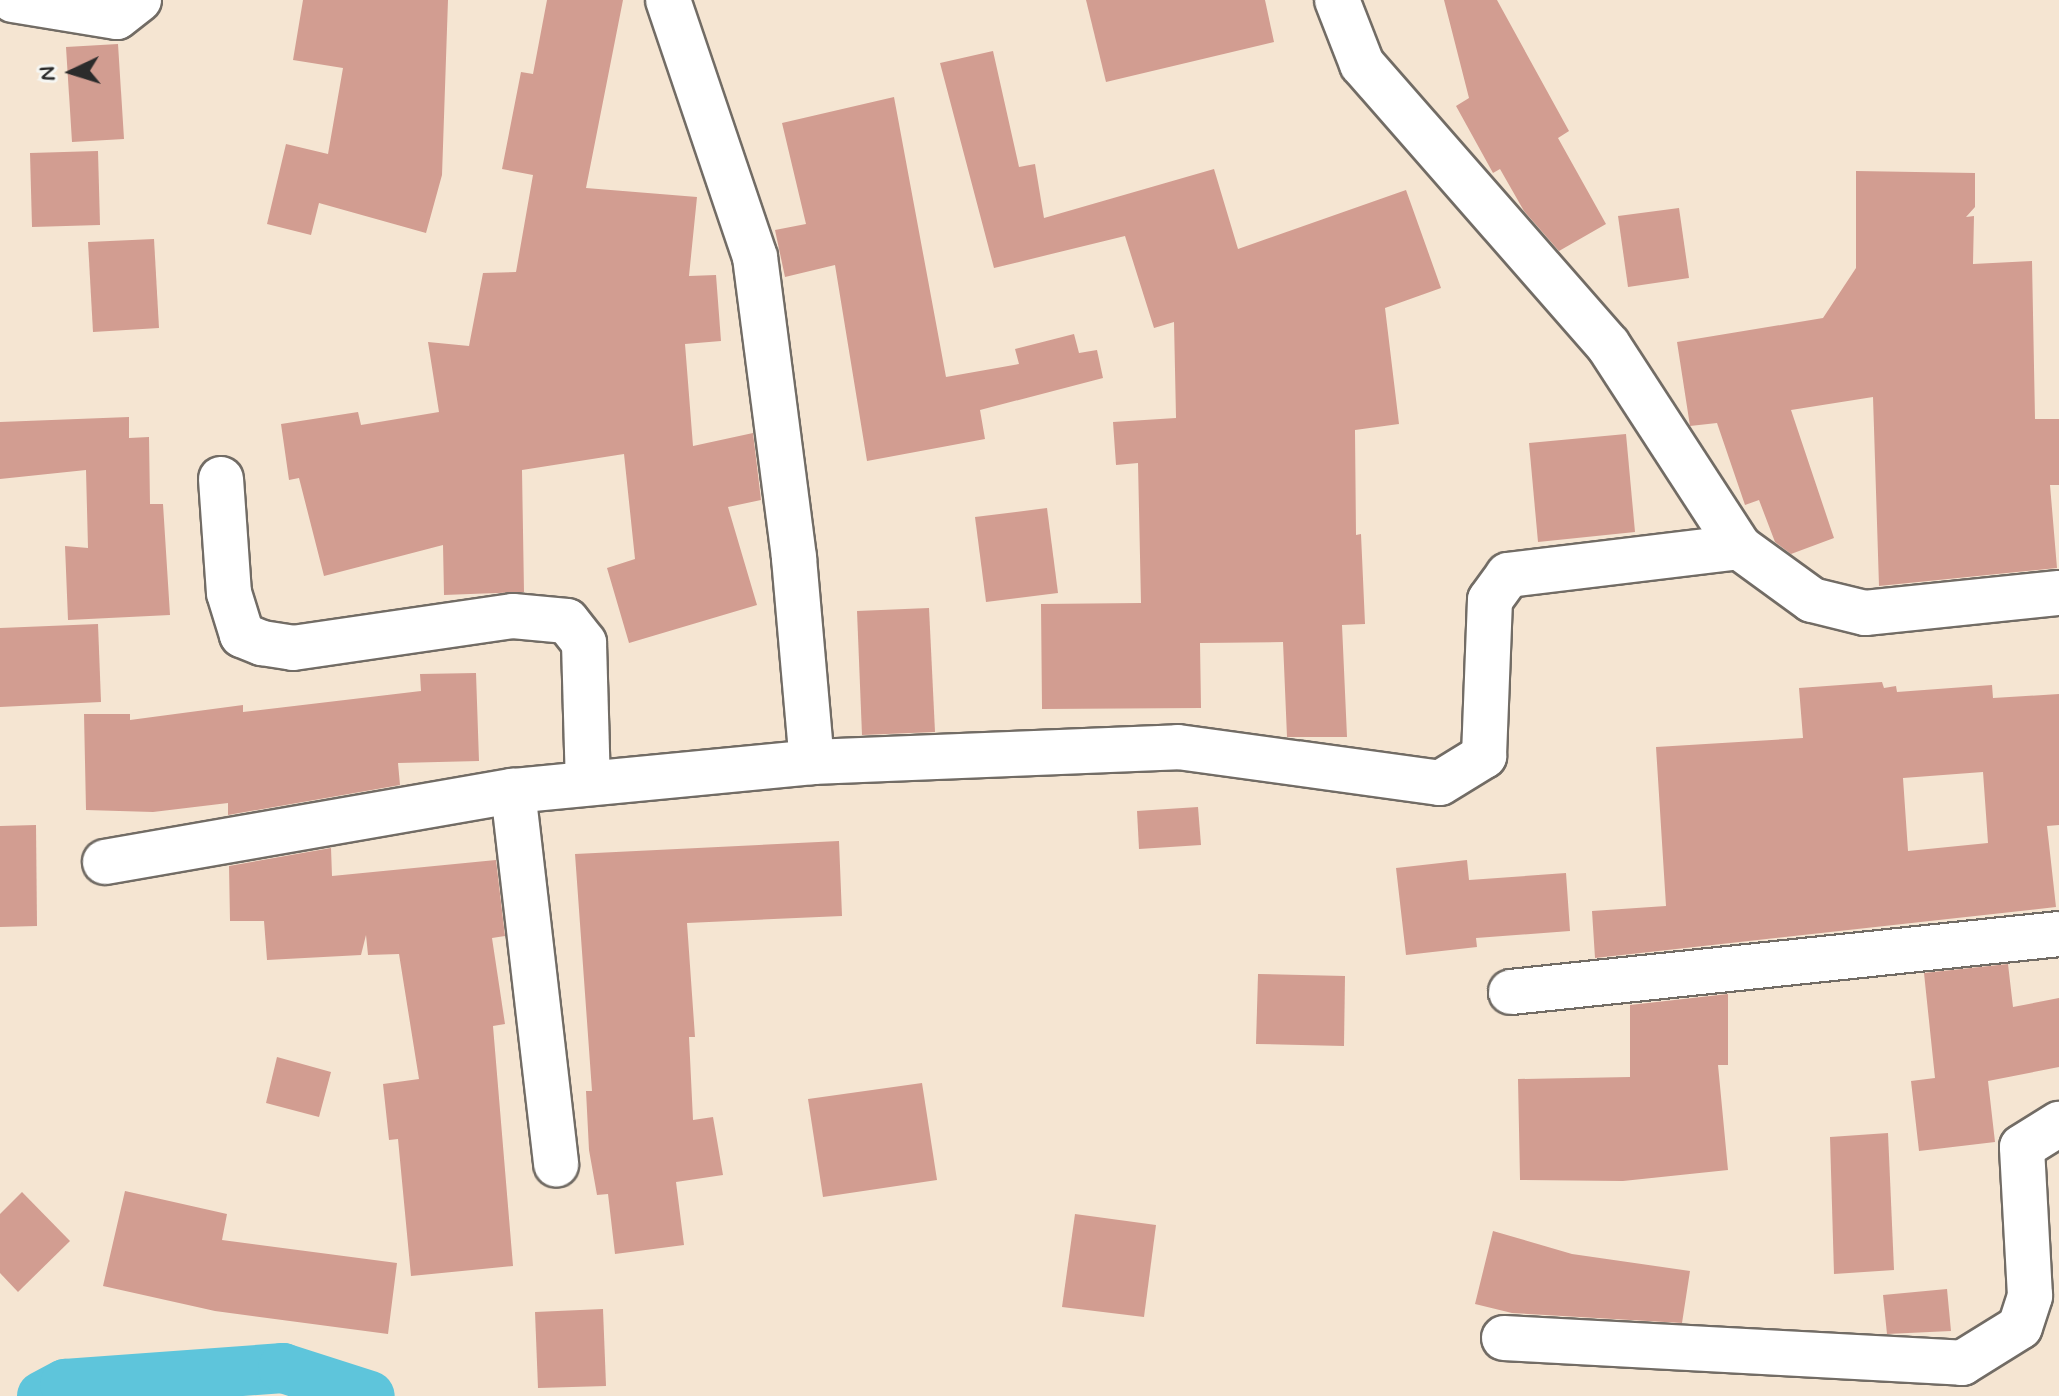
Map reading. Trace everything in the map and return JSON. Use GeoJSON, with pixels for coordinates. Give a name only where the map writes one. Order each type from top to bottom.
{"type":"FeatureCollection","features":[{"type":"Feature","properties":{"kind":"street"},"geometry":{"type":"LineString","coordinates":[[13,0],[117,17],[139,0]]}},
{"type":"Feature","properties":{"kind":"street"},"geometry":{"type":"LineString","coordinates":[[668,0],[755,257],[794,558],[812,762]]}},
{"type":"Feature","properties":{"kind":"street"},"geometry":{"type":"LineString","coordinates":[[1337,0],[1362,64],[1608,345],[1739,547],[1812,600],[1865,613],[2059,593]]}},
{"type":"Feature","properties":{"kind":"street"},"geometry":{"type":"LineString","coordinates":[[221,479],[229,593],[242,635],[262,643],[293,648],[513,616],[567,621],[584,643],[588,783]]}},
{"type":"Feature","properties":{"kind":"street"},"geometry":{"type":"LineString","coordinates":[[105,862],[513,791],[812,762],[1178,747],[1440,783],[1484,756],[1490,600],[1508,575],[1739,547]]}},
{"type":"Feature","properties":{"kind":"street"},"geometry":{"type":"LineString","coordinates":[[513,791],[556,1165]]}},
{"type":"Feature","properties":{"kind":"street"},"geometry":{"type":"LineString","coordinates":[[1511,992],[2059,934]]}},
{"type":"Feature","properties":{"kind":"street"},"geometry":{"type":"LineString","coordinates":[[1504,1338],[1962,1363],[2020,1327],[2030,1296],[2022,1147],[2059,1124]]}},
{"type":"Feature","properties":{"kind":"building"},"geometry":{"type":"Polygon","coordinates":[[[303,0],[448,0],[442,175],[426,233],[319,203],[311,235],[267,224],[286,144],[328,154],[343,68],[293,60],[303,0]]]}},
{"type":"Feature","properties":{"kind":"building"},"geometry":{"type":"Polygon","coordinates":[[[547,0],[623,0],[586,188],[697,197],[689,276],[716,275],[721,341],[685,344],[693,446],[753,433],[761,500],[728,507],[757,605],[629,643],[607,568],[635,559],[624,454],[522,470],[524,592],[444,595],[443,545],[324,576],[299,478],[289,480],[281,424],[358,412],[361,425],[439,412],[428,342],[469,346],[483,273],[516,272],[533,175],[502,169],[521,72],[533,74],[547,0]]]}},
{"type":"Feature","properties":{"kind":"building"},"geometry":{"type":"Polygon","coordinates":[[[1086,0],[1265,0],[1274,42],[1106,82],[1086,0]]]}},
{"type":"Feature","properties":{"kind":"building"},"geometry":{"type":"Polygon","coordinates":[[[1444,0],[1497,0],[1569,131],[1558,138],[1606,224],[1559,251],[1524,211],[1500,169],[1493,173],[1456,106],[1469,98],[1444,0]]]}},
{"type":"Feature","properties":{"kind":"building"},"geometry":{"type":"Polygon","coordinates":[[[118,44],[124,139],[72,142],[66,47],[118,44]]]}},
{"type":"Feature","properties":{"kind":"building"},"geometry":{"type":"Polygon","coordinates":[[[993,51],[1019,167],[1035,164],[1044,218],[1214,169],[1238,249],[1406,190],[1441,288],[1385,308],[1399,424],[1355,430],[1356,535],[1361,534],[1365,624],[1342,625],[1347,737],[1287,737],[1283,642],[1200,643],[1201,708],[1042,709],[1041,604],[1141,603],[1138,463],[1116,465],[1113,422],[1176,418],[1174,322],[1154,328],[1125,236],[994,268],[940,63],[993,51]]]}},
{"type":"Feature","properties":{"kind":"building"},"geometry":{"type":"Polygon","coordinates":[[[894,97],[946,377],[1019,364],[1015,349],[1074,334],[1079,353],[1097,350],[1103,378],[980,410],[985,439],[867,461],[835,265],[785,277],[775,230],[806,224],[782,123],[894,97]]]}},
{"type":"Feature","properties":{"kind":"building"},"geometry":{"type":"Polygon","coordinates":[[[98,151],[100,225],[32,227],[30,153],[98,151]]]}},
{"type":"Feature","properties":{"kind":"building"},"geometry":{"type":"Polygon","coordinates":[[[1856,171],[1975,173],[1975,207],[1966,217],[1974,216],[1973,264],[2032,261],[2035,419],[2059,419],[2059,485],[2050,485],[2057,568],[1879,586],[1873,397],[1791,410],[1834,538],[1791,554],[1775,542],[1759,500],[1745,505],[1717,423],[1690,426],[1677,342],[1823,318],[1856,268],[1856,171]]]}},
{"type":"Feature","properties":{"kind":"building"},"geometry":{"type":"Polygon","coordinates":[[[1679,208],[1689,278],[1628,287],[1618,216],[1679,208]]]}},
{"type":"Feature","properties":{"kind":"building"},"geometry":{"type":"Polygon","coordinates":[[[154,239],[159,328],[93,332],[88,242],[154,239]]]}},
{"type":"Feature","properties":{"kind":"building"},"geometry":{"type":"Polygon","coordinates":[[[129,417],[129,438],[149,437],[150,504],[163,504],[170,615],[68,620],[65,546],[88,548],[86,470],[0,479],[0,422],[129,417]]]}},
{"type":"Feature","properties":{"kind":"building"},"geometry":{"type":"Polygon","coordinates":[[[1626,434],[1635,532],[1538,542],[1529,443],[1626,434]]]}},
{"type":"Feature","properties":{"kind":"building"},"geometry":{"type":"Polygon","coordinates":[[[1047,508],[1058,593],[986,602],[975,517],[1047,508]]]}},
{"type":"Feature","properties":{"kind":"building"},"geometry":{"type":"Polygon","coordinates":[[[929,608],[935,732],[862,735],[857,611],[929,608]]]}},
{"type":"Feature","properties":{"kind":"building"},"geometry":{"type":"Polygon","coordinates":[[[98,624],[101,702],[0,707],[0,628],[98,624]]]}},
{"type":"Feature","properties":{"kind":"building"},"geometry":{"type":"Polygon","coordinates":[[[476,673],[479,761],[398,763],[400,785],[228,815],[228,803],[153,812],[86,810],[84,714],[130,714],[130,720],[243,705],[243,712],[421,691],[420,674],[476,673]]]}},
{"type":"Feature","properties":{"kind":"building"},"geometry":{"type":"Polygon","coordinates":[[[1882,682],[1884,688],[1896,686],[1897,692],[1992,685],[1993,698],[2059,694],[2059,825],[2047,826],[2056,907],[1595,958],[1592,911],[1666,906],[1656,747],[1803,738],[1799,688],[1882,682]],[[1983,772],[1903,778],[1908,851],[1988,843],[1983,772]]]}},
{"type":"Feature","properties":{"kind":"building"},"geometry":{"type":"Polygon","coordinates":[[[1198,807],[1201,845],[1139,849],[1137,811],[1198,807]]]}},
{"type":"Feature","properties":{"kind":"building"},"geometry":{"type":"Polygon","coordinates":[[[36,825],[37,926],[0,927],[0,826],[36,825]]]}},
{"type":"Feature","properties":{"kind":"building"},"geometry":{"type":"Polygon","coordinates":[[[839,841],[842,916],[687,923],[695,1037],[689,1037],[693,1120],[713,1117],[723,1175],[676,1182],[684,1245],[615,1254],[608,1194],[597,1195],[589,1150],[586,1091],[592,1091],[575,854],[839,841]]]}},
{"type":"Feature","properties":{"kind":"building"},"geometry":{"type":"Polygon","coordinates":[[[331,848],[332,876],[496,860],[505,936],[492,938],[505,1024],[493,1026],[513,1266],[411,1276],[398,1139],[389,1140],[383,1084],[419,1079],[399,954],[368,955],[366,935],[361,955],[267,960],[264,921],[230,921],[229,866],[331,848]]]}},
{"type":"Feature","properties":{"kind":"building"},"geometry":{"type":"Polygon","coordinates":[[[1467,860],[1469,880],[1566,873],[1570,931],[1476,938],[1477,947],[1406,955],[1396,868],[1467,860]]]}},
{"type":"Feature","properties":{"kind":"building"},"geometry":{"type":"Polygon","coordinates":[[[2008,964],[2013,1007],[2059,998],[2059,1067],[1988,1081],[1995,1142],[1919,1151],[1911,1081],[1935,1078],[1924,973],[2008,964]]]}},
{"type":"Feature","properties":{"kind":"building"},"geometry":{"type":"Polygon","coordinates":[[[1258,974],[1345,976],[1344,1046],[1256,1044],[1258,974]]]}},
{"type":"Feature","properties":{"kind":"building"},"geometry":{"type":"Polygon","coordinates":[[[1728,994],[1728,1065],[1718,1065],[1728,1170],[1623,1181],[1520,1180],[1518,1079],[1630,1077],[1630,1005],[1728,994]]]}},
{"type":"Feature","properties":{"kind":"building"},"geometry":{"type":"Polygon","coordinates":[[[277,1057],[331,1072],[319,1117],[266,1103],[277,1057]]]}},
{"type":"Feature","properties":{"kind":"building"},"geometry":{"type":"Polygon","coordinates":[[[922,1083],[937,1180],[823,1197],[808,1099],[922,1083]]]}},
{"type":"Feature","properties":{"kind":"building"},"geometry":{"type":"Polygon","coordinates":[[[1888,1133],[1894,1270],[1834,1274],[1830,1137],[1888,1133]]]}},
{"type":"Feature","properties":{"kind":"building"},"geometry":{"type":"Polygon","coordinates":[[[125,1191],[227,1214],[222,1240],[397,1263],[388,1334],[215,1311],[103,1286],[125,1191]]]}},
{"type":"Feature","properties":{"kind":"building"},"geometry":{"type":"Polygon","coordinates":[[[22,1192],[70,1241],[18,1292],[0,1273],[0,1214],[22,1192]]]}},
{"type":"Feature","properties":{"kind":"building"},"geometry":{"type":"Polygon","coordinates":[[[1075,1214],[1156,1225],[1144,1317],[1062,1307],[1075,1214]]]}},
{"type":"Feature","properties":{"kind":"building"},"geometry":{"type":"Polygon","coordinates":[[[1493,1231],[1572,1254],[1690,1271],[1682,1323],[1512,1313],[1475,1304],[1493,1231]]]}},
{"type":"Feature","properties":{"kind":"building"},"geometry":{"type":"Polygon","coordinates":[[[1947,1289],[1951,1331],[1887,1334],[1883,1295],[1947,1289]]]}},
{"type":"Feature","properties":{"kind":"building"},"geometry":{"type":"Polygon","coordinates":[[[603,1309],[606,1386],[538,1388],[535,1312],[603,1309]]]}},
{"type":"Feature","properties":{"kind":"waterway"},"geometry":{"type":"LineString","coordinates":[[42,1396],[65,1384],[283,1368],[370,1396]]}}]}
